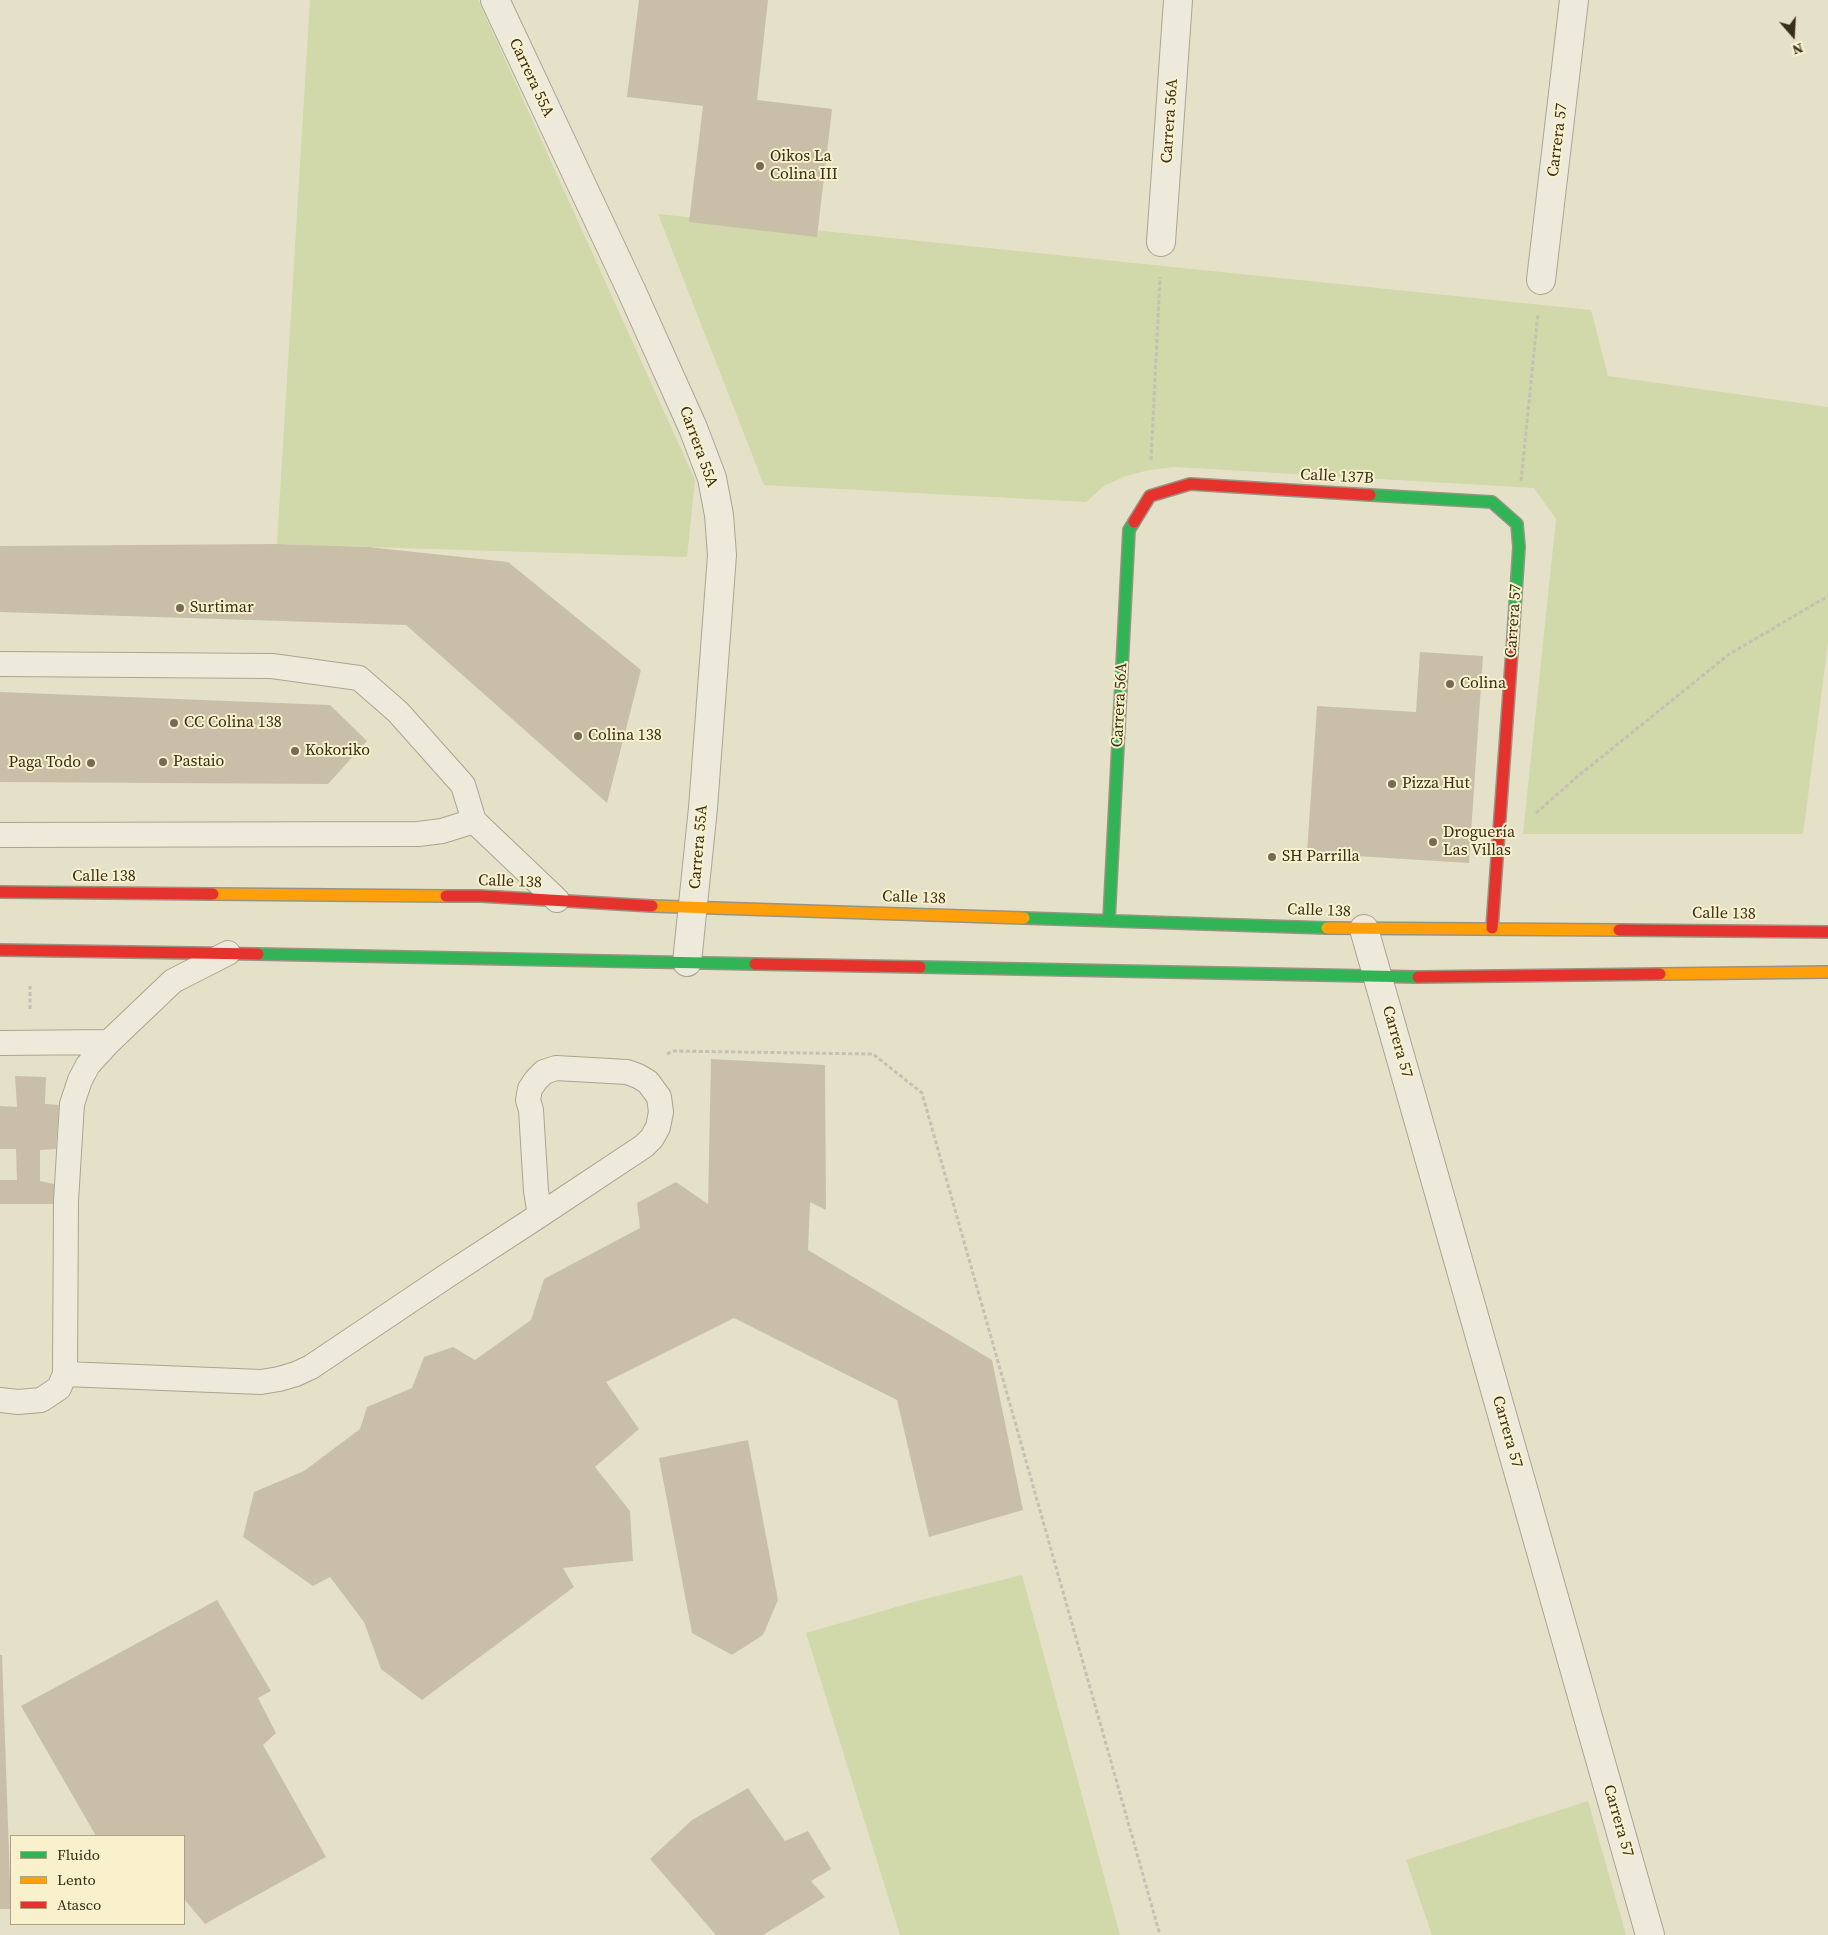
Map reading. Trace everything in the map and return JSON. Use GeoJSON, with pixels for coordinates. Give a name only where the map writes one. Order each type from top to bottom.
{"type":"FeatureCollection","features":[{"type":"Feature","properties":{"kind":"main road","name":"Calle 137B"},"geometry":{"type":"LineString","coordinates":[[1150,496],[1190,484],[1492,502],[1516,524]]}},
{"type":"Feature","properties":{"kind":"main road","name":"Carrera 56A"},"geometry":{"type":"LineString","coordinates":[[1109,920],[1129,530],[1150,496]]}},
{"type":"Feature","properties":{"kind":"main road","name":"Carrera 57"},"geometry":{"type":"LineString","coordinates":[[1492,928],[1519,546],[1516,524]]}},
{"type":"Feature","properties":{"kind":"main road","name":"Calle 138"},"geometry":{"type":"LineString","coordinates":[[0,892],[480,896],[693,908],[1364,928],[1828,932]]}},
{"type":"Feature","properties":{"kind":"main road"},"geometry":{"type":"LineString","coordinates":[[0,950],[1378,976],[1828,972]]}},
{"type":"Feature","properties":{"kind":"street","name":"Carrera 55A"},"geometry":{"type":"LineString","coordinates":[[495,0],[632,292],[693,428],[712,478],[719,515],[722,555],[703,808],[687,962]]}},
{"type":"Feature","properties":{"kind":"street","name":"Carrera 56A"},"geometry":{"type":"LineString","coordinates":[[1161,242],[1178,0]]}},
{"type":"Feature","properties":{"kind":"street","name":"Carrera 57"},"geometry":{"type":"LineString","coordinates":[[1542,280],[1574,0]]}},
{"type":"Feature","properties":{"kind":"street","name":"Carrera 57"},"geometry":{"type":"LineString","coordinates":[[1364,928],[1650,1935]]}},
{"type":"Feature","properties":{"kind":"lane"},"geometry":{"type":"LineString","coordinates":[[0,664],[272,666],[359,678],[398,712],[463,785],[474,821],[557,900]]}},
{"type":"Feature","properties":{"kind":"lane"},"geometry":{"type":"LineString","coordinates":[[0,835],[418,834],[442,831],[474,821]]}},
{"type":"Feature","properties":{"kind":"lane"},"geometry":{"type":"LineString","coordinates":[[0,1400],[18,1402],[41,1400],[59,1388],[65,1374],[66,1201],[72,1104],[84,1072],[109,1042],[173,980],[228,953]]}},
{"type":"Feature","properties":{"kind":"lane"},"geometry":{"type":"LineString","coordinates":[[0,1043],[109,1042]]}},
{"type":"Feature","properties":{"kind":"lane"},"geometry":{"type":"LineString","coordinates":[[65,1374],[260,1382],[296,1374],[311,1367],[644,1146],[652,1138],[658,1127],[661,1112],[659,1097],[648,1082],[627,1072],[556,1068],[544,1072],[536,1080],[530,1089],[528,1100],[540,1215]]}},
{"type":"Feature","properties":{"kind":"path"},"geometry":{"type":"LineString","coordinates":[[1150,496],[1161,242]]}},
{"type":"Feature","properties":{"kind":"path"},"geometry":{"type":"LineString","coordinates":[[1516,524],[1542,280]]}},
{"type":"Feature","properties":{"kind":"path"},"geometry":{"type":"LineString","coordinates":[[1498,846],[1577,777],[1728,655],[1828,596]]}},
{"type":"Feature","properties":{"kind":"path"},"geometry":{"type":"LineString","coordinates":[[30,951],[30,1042]]}},
{"type":"Feature","properties":{"kind":"path"},"geometry":{"type":"LineString","coordinates":[[627,1072],[673,1051],[873,1054],[922,1093],[1160,1935]]}},
{"type":"Feature","properties":{"kind":"green space"},"geometry":{"type":"Polygon","coordinates":[[[310,0],[478,0],[695,480],[687,557],[277,544],[310,0]]]}},
{"type":"Feature","properties":{"kind":"green space"},"geometry":{"type":"Polygon","coordinates":[[[658,214],[1591,310],[1608,376],[1828,407],[1828,643],[1803,834],[1523,834],[1556,519],[1534,488],[1175,467],[1149,470],[1126,476],[1104,486],[1086,502],[764,485],[658,214]]]}},
{"type":"Feature","properties":{"kind":"green space"},"geometry":{"type":"Polygon","coordinates":[[[1022,1575],[1120,1935],[900,1935],[806,1633],[917,1601],[1022,1575]]]}},
{"type":"Feature","properties":{"kind":"green space"},"geometry":{"type":"Polygon","coordinates":[[[1588,1801],[1626,1935],[1432,1935],[1406,1860],[1588,1801]]]}},
{"type":"Feature","properties":{"kind":"building","name":"Oikos La Colina III"},"geometry":{"type":"Polygon","coordinates":[[[639,0],[768,0],[757,100],[832,109],[817,237],[689,222],[703,106],[627,97],[639,0]]]}},
{"type":"Feature","properties":{"kind":"building","name":"Colina 138"},"geometry":{"type":"Polygon","coordinates":[[[277,544],[368,547],[508,562],[641,670],[607,803],[406,625],[0,612],[0,546],[277,544]]]}},
{"type":"Feature","properties":{"kind":"building"},"geometry":{"type":"Polygon","coordinates":[[[1420,652],[1483,656],[1469,863],[1307,853],[1317,706],[1416,712],[1420,652]]]}},
{"type":"Feature","properties":{"kind":"building","name":"CC Colina 138"},"geometry":{"type":"Polygon","coordinates":[[[0,692],[330,705],[367,741],[328,784],[0,782],[0,692]]]}},
{"type":"Feature","properties":{"kind":"building"},"geometry":{"type":"Polygon","coordinates":[[[711,1059],[825,1065],[826,1210],[810,1202],[808,1250],[992,1360],[1023,1510],[929,1537],[897,1400],[734,1318],[606,1382],[639,1429],[595,1467],[630,1511],[633,1561],[563,1568],[574,1587],[422,1700],[381,1669],[364,1622],[330,1577],[313,1586],[243,1537],[254,1492],[304,1471],[360,1429],[367,1407],[412,1388],[424,1357],[453,1347],[475,1360],[531,1320],[544,1279],[640,1228],[637,1203],[676,1182],[708,1204],[711,1059]]]}},
{"type":"Feature","properties":{"kind":"building"},"geometry":{"type":"Polygon","coordinates":[[[15,1076],[46,1077],[45,1104],[59,1105],[56,1149],[40,1150],[40,1181],[54,1184],[54,1204],[0,1204],[0,1180],[17,1180],[16,1149],[0,1149],[0,1106],[17,1107],[15,1076]]]}},
{"type":"Feature","properties":{"kind":"building"},"geometry":{"type":"Polygon","coordinates":[[[748,1440],[778,1600],[763,1635],[732,1655],[692,1633],[659,1458],[748,1440]]]}},
{"type":"Feature","properties":{"kind":"building"},"geometry":{"type":"Polygon","coordinates":[[[217,1600],[271,1691],[258,1698],[276,1733],[263,1745],[326,1857],[205,1924],[185,1900],[185,1835],[95,1835],[21,1706],[217,1600]]]}},
{"type":"Feature","properties":{"kind":"building"},"geometry":{"type":"Polygon","coordinates":[[[0,1655],[2,1655],[10,1909],[0,1909],[0,1655]]]}},
{"type":"Feature","properties":{"kind":"building"},"geometry":{"type":"Polygon","coordinates":[[[748,1788],[785,1841],[808,1831],[831,1869],[811,1881],[825,1897],[763,1935],[716,1935],[650,1859],[692,1820],[748,1788]]]}},
{"type":"Feature","properties":{"kind":"traffic: fast"},"geometry":{"type":"LineString","coordinates":[[1370,495],[1492,502],[1517,524],[1519,547],[1513,637]]}},
{"type":"Feature","properties":{"kind":"traffic: fast"},"geometry":{"type":"LineString","coordinates":[[1109,920],[1129,530],[1134,522]]}},
{"type":"Feature","properties":{"kind":"traffic: fast"},"geometry":{"type":"LineString","coordinates":[[1024,918],[1327,928]]}},
{"type":"Feature","properties":{"kind":"traffic: fast"},"geometry":{"type":"LineString","coordinates":[[258,954],[755,964]]}},
{"type":"Feature","properties":{"kind":"traffic: fast"},"geometry":{"type":"LineString","coordinates":[[920,967],[1418,977]]}},
{"type":"Feature","properties":{"kind":"traffic: slow"},"geometry":{"type":"LineString","coordinates":[[213,894],[446,896]]}},
{"type":"Feature","properties":{"kind":"traffic: slow"},"geometry":{"type":"LineString","coordinates":[[652,906],[1024,918]]}},
{"type":"Feature","properties":{"kind":"traffic: slow"},"geometry":{"type":"LineString","coordinates":[[1327,928],[1619,930]]}},
{"type":"Feature","properties":{"kind":"traffic: slow"},"geometry":{"type":"LineString","coordinates":[[1660,974],[1828,972]]}},
{"type":"Feature","properties":{"kind":"traffic: jam"},"geometry":{"type":"LineString","coordinates":[[1134,522],[1150,496],[1190,484],[1370,495]]}},
{"type":"Feature","properties":{"kind":"traffic: jam"},"geometry":{"type":"LineString","coordinates":[[1492,928],[1513,637]]}},
{"type":"Feature","properties":{"kind":"traffic: jam"},"geometry":{"type":"LineString","coordinates":[[0,892],[213,894]]}},
{"type":"Feature","properties":{"kind":"traffic: jam"},"geometry":{"type":"LineString","coordinates":[[446,896],[480,896],[652,906]]}},
{"type":"Feature","properties":{"kind":"traffic: jam"},"geometry":{"type":"LineString","coordinates":[[1619,930],[1828,932]]}},
{"type":"Feature","properties":{"kind":"traffic: jam"},"geometry":{"type":"LineString","coordinates":[[0,950],[258,954]]}},
{"type":"Feature","properties":{"kind":"traffic: jam"},"geometry":{"type":"LineString","coordinates":[[755,964],[920,967]]}},
{"type":"Feature","properties":{"kind":"traffic: jam"},"geometry":{"type":"LineString","coordinates":[[1418,977],[1660,974]]}},
{"type":"Feature","properties":{"kind":"place","name":"Oikos La Colina III"},"geometry":{"type":"Point","coordinates":[760,166]}},
{"type":"Feature","properties":{"kind":"place","name":"Surtimar"},"geometry":{"type":"Point","coordinates":[180,608]}},
{"type":"Feature","properties":{"kind":"place","name":"Colina"},"geometry":{"type":"Point","coordinates":[1450,684]}},
{"type":"Feature","properties":{"kind":"place","name":"CC Colina 138"},"geometry":{"type":"Point","coordinates":[174,723]}},
{"type":"Feature","properties":{"kind":"place","name":"Colina 138"},"geometry":{"type":"Point","coordinates":[578,736]}},
{"type":"Feature","properties":{"kind":"place","name":"Kokoriko"},"geometry":{"type":"Point","coordinates":[295,751]}},
{"type":"Feature","properties":{"kind":"place","name":"Pastaio"},"geometry":{"type":"Point","coordinates":[163,762]}},
{"type":"Feature","properties":{"kind":"place","name":"Paga Todo"},"geometry":{"type":"Point","coordinates":[91,763]}},
{"type":"Feature","properties":{"kind":"place","name":"Pizza Hut"},"geometry":{"type":"Point","coordinates":[1392,784]}},
{"type":"Feature","properties":{"kind":"place","name":"Droguería Las Villas"},"geometry":{"type":"Point","coordinates":[1433,842]}},
{"type":"Feature","properties":{"kind":"place","name":"SH Parrilla"},"geometry":{"type":"Point","coordinates":[1272,857]}}]}
